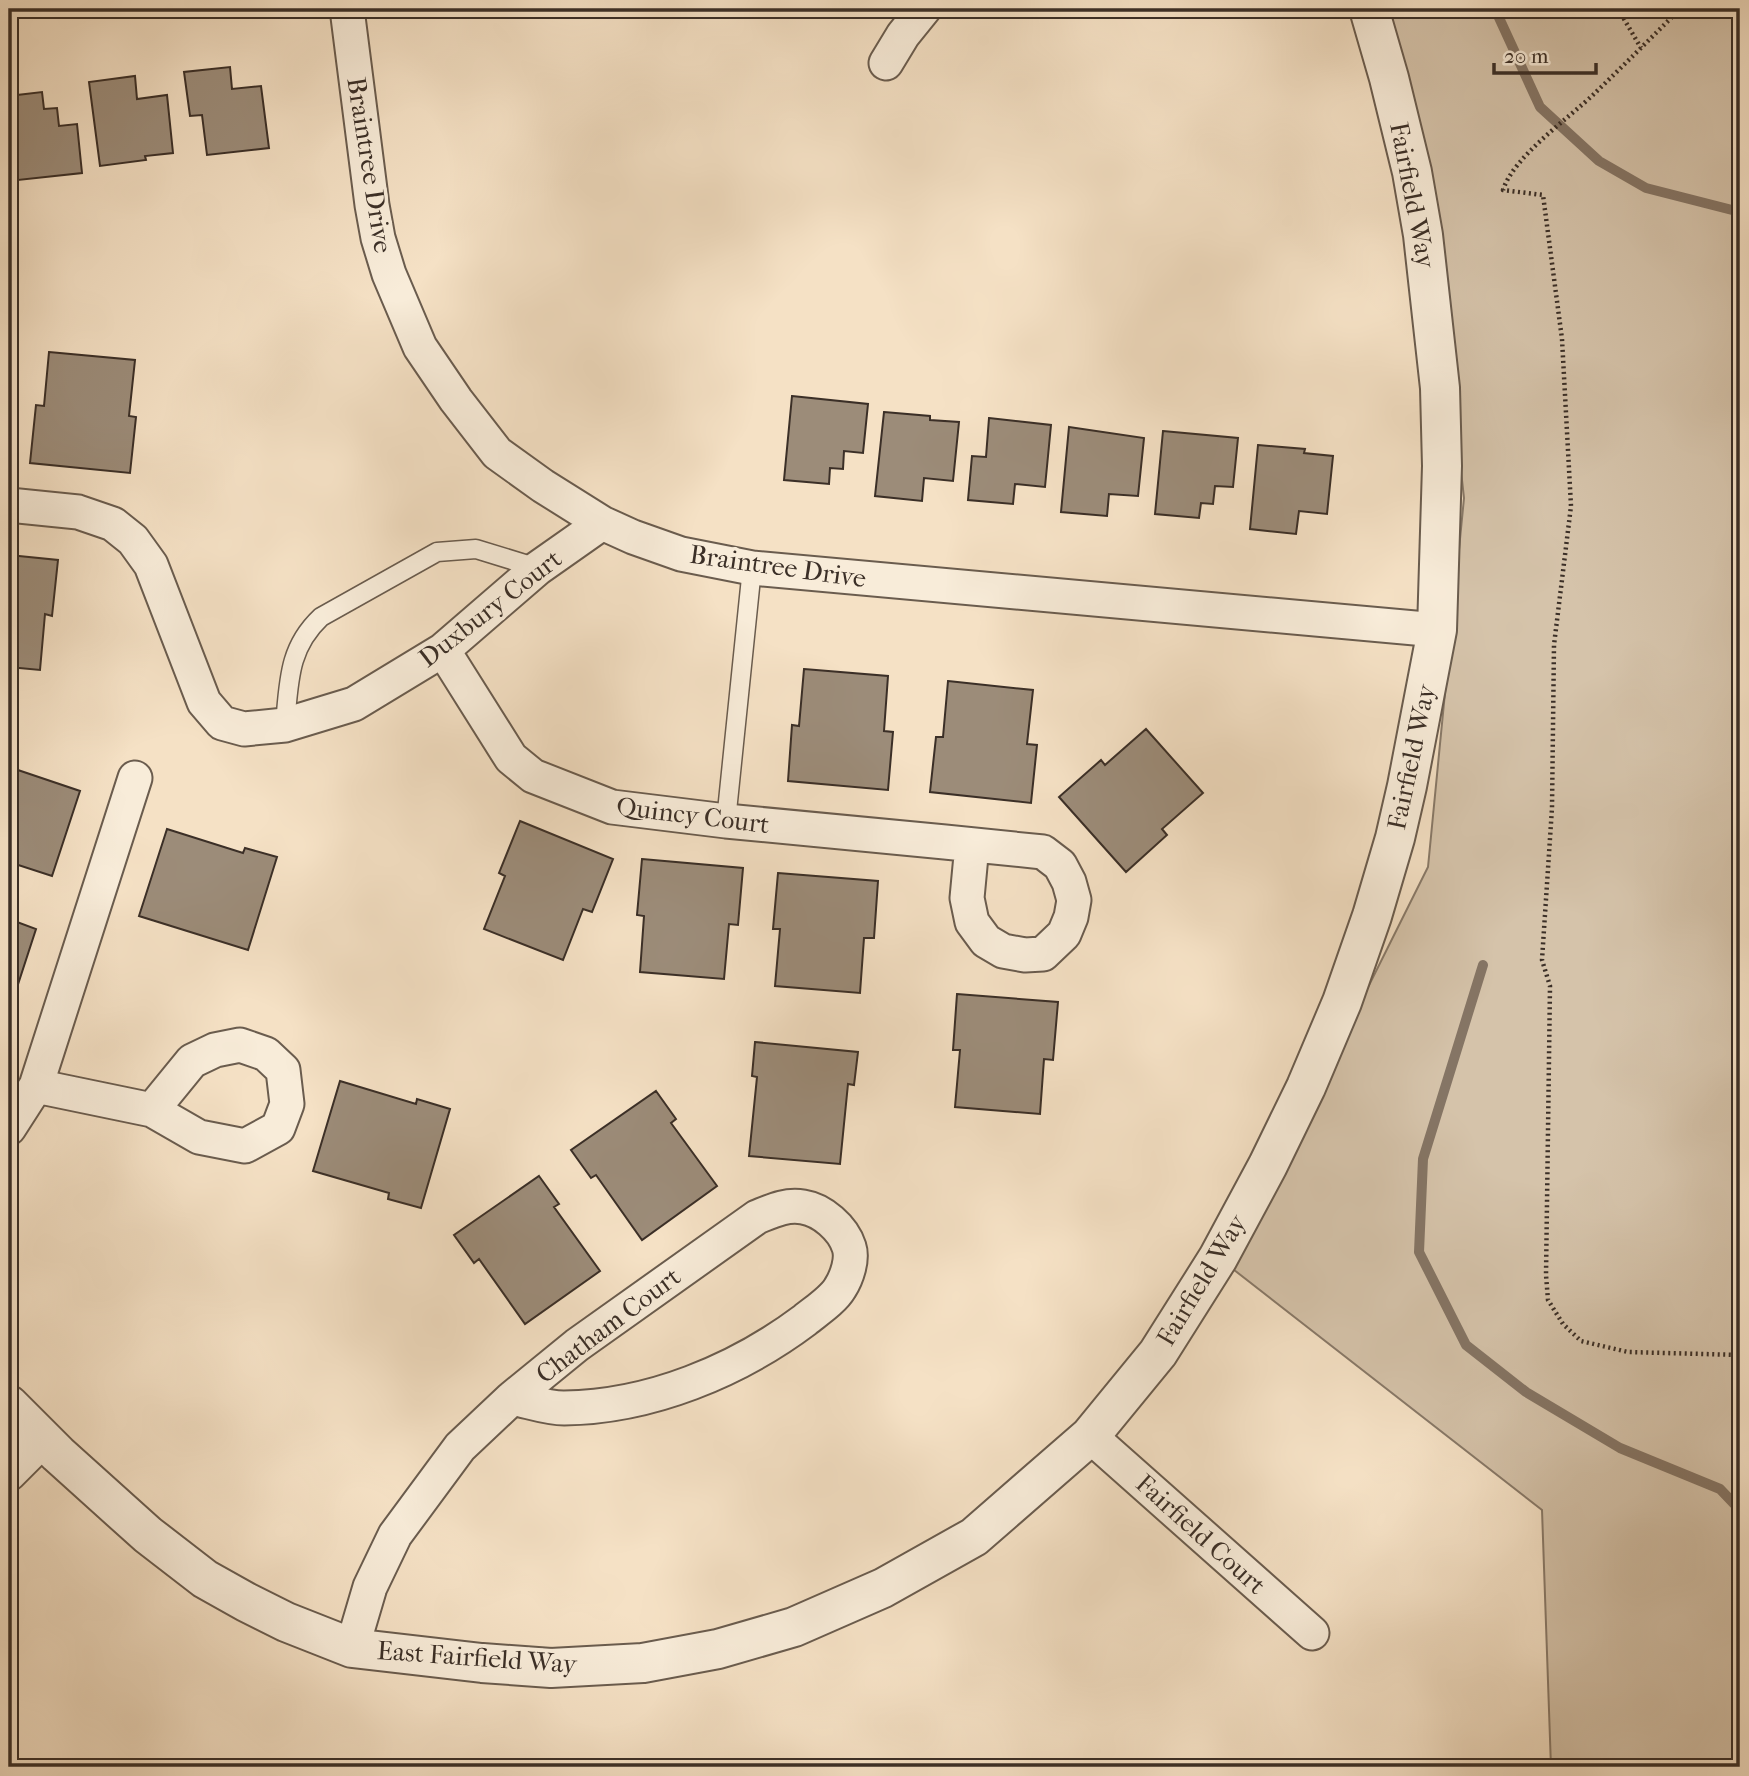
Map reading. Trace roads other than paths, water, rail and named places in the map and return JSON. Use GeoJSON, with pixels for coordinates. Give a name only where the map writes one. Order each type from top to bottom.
{"type":"FeatureCollection","features":[{"type":"Feature","properties":{"kind":"street","name":"Braintree Drive"},"geometry":{"type":"LineString","coordinates":[[347,9],[378,238],[389,274],[420,347],[497,453],[543,486],[603,523],[681,554],[752,568],[1437,630]]}},
{"type":"Feature","properties":{"kind":"street"},"geometry":{"type":"LineString","coordinates":[[886,64],[903,35],[925,9]]}},
{"type":"Feature","properties":{"kind":"street","name":"Fairfield Way"},"geometry":{"type":"LineString","coordinates":[[1090,1436],[1172,1332],[1268,1166],[1306,1087],[1342,1002],[1372,916],[1407,786],[1437,630],[1442,466],[1440,388],[1436,331],[1412,172],[1369,9]]}},
{"type":"Feature","properties":{"kind":"street","name":"Duxbury Court"},"geometry":{"type":"LineString","coordinates":[[9,505],[78,512],[114,524],[133,540],[151,565],[204,702],[222,723],[244,729],[285,725],[354,704],[443,650],[538,568],[603,523]]}},
{"type":"Feature","properties":{"kind":"street","name":"Quincy Court"},"geometry":{"type":"LineString","coordinates":[[443,650],[511,758],[533,776],[612,807],[972,845]]}},
{"type":"Feature","properties":{"kind":"street"},"geometry":{"type":"LineString","coordinates":[[9,1128],[36,1086],[135,778]]}},
{"type":"Feature","properties":{"kind":"street"},"geometry":{"type":"LineString","coordinates":[[36,1086],[152,1110]]}},
{"type":"Feature","properties":{"kind":"street","name":"Chatham Court"},"geometry":{"type":"LineString","coordinates":[[352,1648],[370,1587],[395,1535],[460,1447],[512,1398],[577,1345],[757,1217],[782,1207],[803,1207],[824,1215],[839,1231],[850,1249],[849,1269],[839,1289],[813,1314],[777,1341],[724,1370],[665,1391],[607,1405],[561,1408],[512,1398]]}},
{"type":"Feature","properties":{"kind":"street","name":"East Fairfield Way"},"geometry":{"type":"LineString","coordinates":[[9,1405],[43,1440],[148,1535],[205,1579],[286,1622],[352,1648],[551,1668],[643,1663],[719,1649],[766,1637],[883,1588],[974,1537],[1090,1436]]}},
{"type":"Feature","properties":{"kind":"street","name":"Fairfield Court"},"geometry":{"type":"LineString","coordinates":[[1090,1436],[1312,1633]]}},
{"type":"Feature","properties":{"kind":"street"},"geometry":{"type":"LineString","coordinates":[[9,1474],[43,1440]]}},
{"type":"Feature","properties":{"kind":"lane"},"geometry":{"type":"LineString","coordinates":[[285,725],[292,664],[308,629],[321,617],[437,552],[476,549],[538,568]]}},
{"type":"Feature","properties":{"kind":"lane"},"geometry":{"type":"LineString","coordinates":[[726,821],[752,568]]}},
{"type":"Feature","properties":{"kind":"waterway"},"geometry":{"type":"LineString","coordinates":[[1495,9],[1540,107],[1599,161],[1646,188],[1740,212]]}},
{"type":"Feature","properties":{"kind":"waterway"},"geometry":{"type":"LineString","coordinates":[[1483,965],[1423,1159],[1419,1252],[1466,1345],[1526,1392],[1620,1448],[1720,1489],[1740,1510]]}}]}
